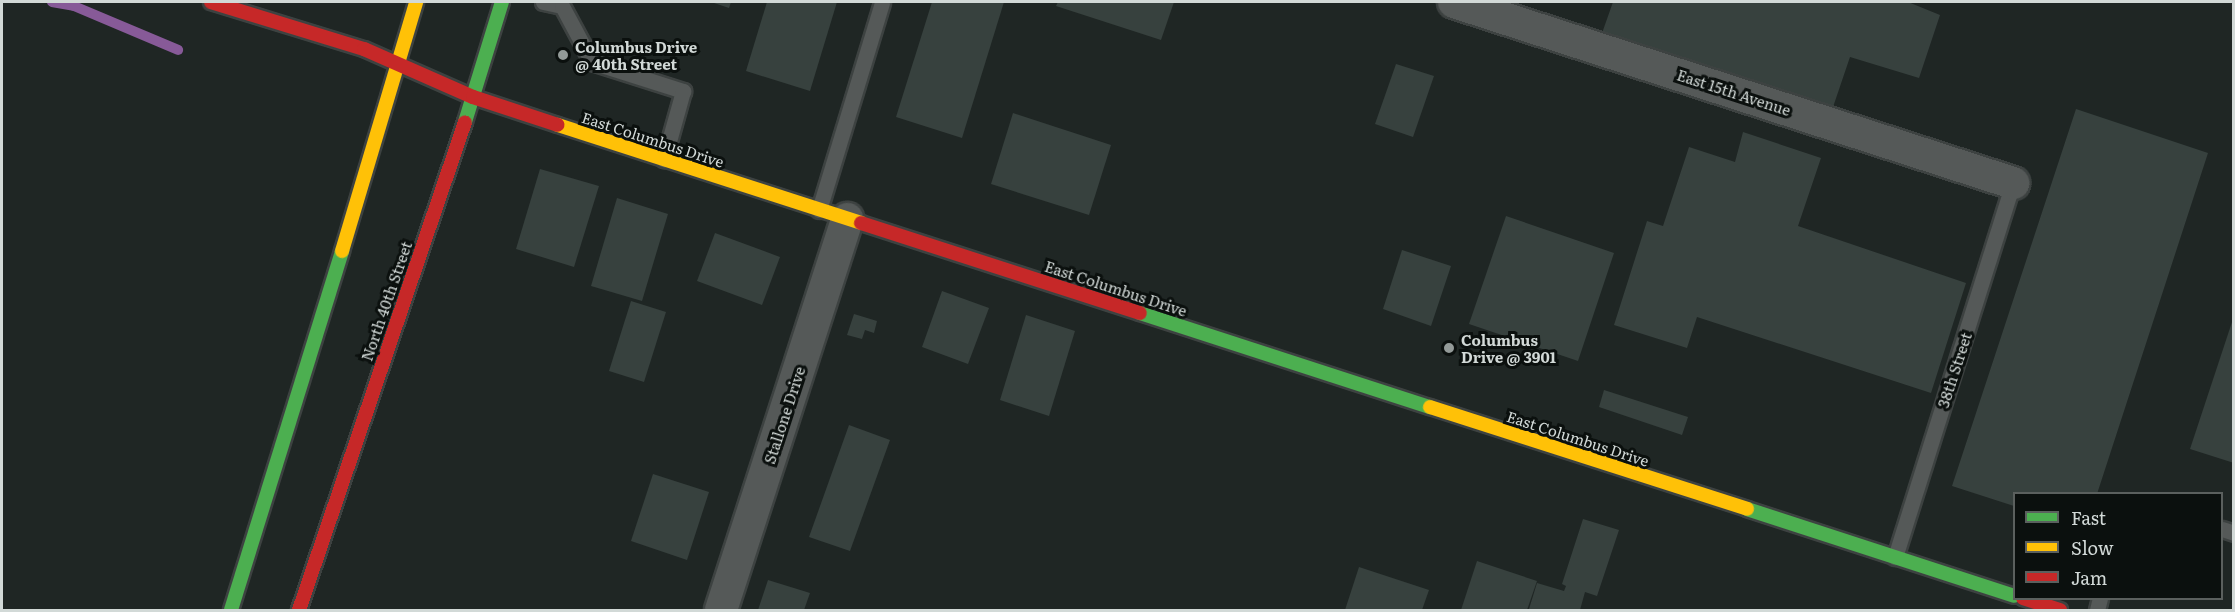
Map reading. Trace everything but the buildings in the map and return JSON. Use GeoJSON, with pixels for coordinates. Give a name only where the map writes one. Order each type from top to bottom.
{"type":"FeatureCollection","features":[{"type":"Feature","properties":{"kind":"main road","name":"East Columbus Drive"},"geometry":{"type":"LineString","coordinates":[[211,2],[364,49],[473,97],[2013,596]]}},
{"type":"Feature","properties":{"kind":"main road"},"geometry":{"type":"LineString","coordinates":[[231,610],[399,65],[416,2]]}},
{"type":"Feature","properties":{"kind":"main road","name":"North 40th Street"},"geometry":{"type":"LineString","coordinates":[[299,610],[473,97],[502,2]]}},
{"type":"Feature","properties":{"kind":"main road"},"geometry":{"type":"LineString","coordinates":[[2028,600],[2060,610]]}},
{"type":"Feature","properties":{"kind":"street","name":"East 15th Avenue"},"geometry":{"type":"LineString","coordinates":[[1454,2],[2013,183]]}},
{"type":"Feature","properties":{"kind":"street","name":"Stallone Drive"},"geometry":{"type":"LineString","coordinates":[[721,610],[833,214]]}},
{"type":"Feature","properties":{"kind":"lane"},"geometry":{"type":"LineString","coordinates":[[543,2],[562,4],[592,62],[683,91],[664,159]]}},
{"type":"Feature","properties":{"kind":"lane"},"geometry":{"type":"LineString","coordinates":[[833,214],[882,2]]}},
{"type":"Feature","properties":{"kind":"lane","name":"38th Street"},"geometry":{"type":"LineString","coordinates":[[1895,557],[2013,183]]}},
{"type":"Feature","properties":{"kind":"waterway"},"geometry":{"type":"LineString","coordinates":[[52,2],[74,6],[178,50]]}},
{"type":"Feature","properties":{"kind":"traffic: fast"},"geometry":{"type":"LineString","coordinates":[[465,122],[502,2]]}},
{"type":"Feature","properties":{"kind":"traffic: fast"},"geometry":{"type":"LineString","coordinates":[[231,610],[342,251]]}},
{"type":"Feature","properties":{"kind":"traffic: fast"},"geometry":{"type":"LineString","coordinates":[[1140,313],[1430,407]]}},
{"type":"Feature","properties":{"kind":"traffic: fast"},"geometry":{"type":"LineString","coordinates":[[1747,509],[2013,596]]}},
{"type":"Feature","properties":{"kind":"traffic: slow"},"geometry":{"type":"LineString","coordinates":[[342,251],[416,2]]}},
{"type":"Feature","properties":{"kind":"traffic: slow"},"geometry":{"type":"LineString","coordinates":[[558,125],[861,223]]}},
{"type":"Feature","properties":{"kind":"traffic: slow"},"geometry":{"type":"LineString","coordinates":[[1430,407],[1747,509]]}},
{"type":"Feature","properties":{"kind":"traffic: jam"},"geometry":{"type":"LineString","coordinates":[[211,2],[364,49],[473,97],[558,125]]}},
{"type":"Feature","properties":{"kind":"traffic: jam"},"geometry":{"type":"LineString","coordinates":[[299,610],[465,122]]}},
{"type":"Feature","properties":{"kind":"traffic: jam"},"geometry":{"type":"LineString","coordinates":[[861,223],[1140,313]]}},
{"type":"Feature","properties":{"kind":"traffic: jam"},"geometry":{"type":"LineString","coordinates":[[2029,600],[2060,610]]}},
{"type":"Feature","properties":{"kind":"place","name":"Columbus Drive @ 40th Street"},"geometry":{"type":"Point","coordinates":[563,55]}},
{"type":"Feature","properties":{"kind":"place","name":"Columbus Drive @ 3901"},"geometry":{"type":"Point","coordinates":[1449,348]}}]}
